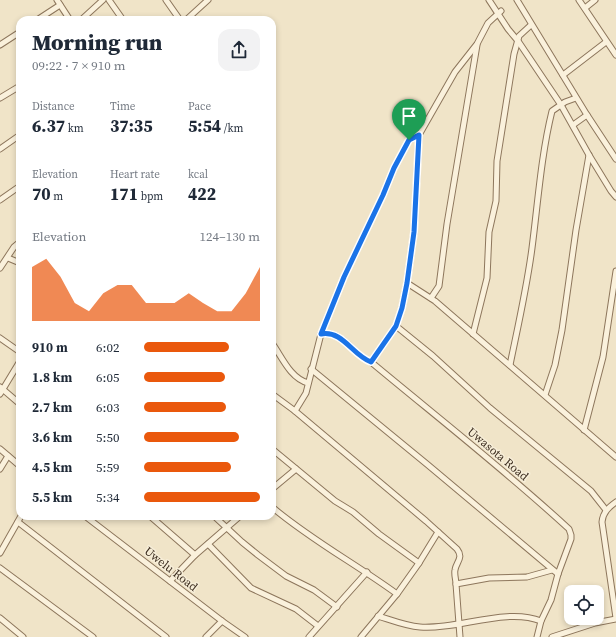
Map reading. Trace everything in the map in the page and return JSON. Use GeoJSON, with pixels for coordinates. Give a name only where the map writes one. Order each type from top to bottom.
{"type":"FeatureCollection","features":[{"type":"Feature","properties":{"kind":"street"},"geometry":{"type":"LineString","coordinates":[[85,16],[103,0]]}},
{"type":"Feature","properties":{"kind":"street"},"geometry":{"type":"LineString","coordinates":[[109,0],[120,16]]}},
{"type":"Feature","properties":{"kind":"street"},"geometry":{"type":"LineString","coordinates":[[166,0],[177,16]]}},
{"type":"Feature","properties":{"kind":"street"},"geometry":{"type":"LineString","coordinates":[[190,16],[208,0]]}},
{"type":"Feature","properties":{"kind":"street"},"geometry":{"type":"LineString","coordinates":[[489,0],[499,12],[508,29],[518,41],[561,105],[610,191],[616,197]]}},
{"type":"Feature","properties":{"kind":"street"},"geometry":{"type":"LineString","coordinates":[[517,0],[531,25],[564,75],[576,98],[615,156]]}},
{"type":"Feature","properties":{"kind":"street"},"geometry":{"type":"LineString","coordinates":[[579,0],[616,55]]}},
{"type":"Feature","properties":{"kind":"street"},"geometry":{"type":"LineString","coordinates":[[585,8],[595,0]]}},
{"type":"Feature","properties":{"kind":"street"},"geometry":{"type":"LineString","coordinates":[[42,16],[58,2],[67,16]]}},
{"type":"Feature","properties":{"kind":"street"},"geometry":{"type":"LineString","coordinates":[[371,362],[396,326],[402,308],[414,232],[419,135],[455,72],[477,44],[488,23],[499,12]]}},
{"type":"Feature","properties":{"kind":"street"},"geometry":{"type":"LineString","coordinates":[[473,334],[487,278],[489,232],[496,201],[497,161],[514,54],[519,36],[531,25]]}},
{"type":"Feature","properties":{"kind":"street"},"geometry":{"type":"LineString","coordinates":[[0,45],[16,35]]}},
{"type":"Feature","properties":{"kind":"street"},"geometry":{"type":"LineString","coordinates":[[564,75],[606,42]]}},
{"type":"Feature","properties":{"kind":"street"},"geometry":{"type":"LineString","coordinates":[[431,298],[439,286],[447,224],[477,44]]}},
{"type":"Feature","properties":{"kind":"street"},"geometry":{"type":"LineString","coordinates":[[0,98],[16,88]]}},
{"type":"Feature","properties":{"kind":"street"},"geometry":{"type":"LineString","coordinates":[[510,365],[524,298],[532,249],[545,140],[552,111],[576,98]]}},
{"type":"Feature","properties":{"kind":"street"},"geometry":{"type":"LineString","coordinates":[[573,125],[587,115]]}},
{"type":"Feature","properties":{"kind":"street"},"geometry":{"type":"LineString","coordinates":[[295,411],[306,393],[321,334],[344,277],[383,195],[394,168],[409,140],[419,135]]}},
{"type":"Feature","properties":{"kind":"street"},"geometry":{"type":"LineString","coordinates":[[0,149],[16,138]]}},
{"type":"Feature","properties":{"kind":"street"},"geometry":{"type":"LineString","coordinates":[[545,395],[555,365],[562,330],[576,230],[589,155]]}},
{"type":"Feature","properties":{"kind":"street"},"geometry":{"type":"LineString","coordinates":[[0,200],[16,189]]}},
{"type":"Feature","properties":{"kind":"street"},"geometry":{"type":"LineString","coordinates":[[0,268],[16,245]]}},
{"type":"Feature","properties":{"kind":"street"},"geometry":{"type":"LineString","coordinates":[[8,258],[16,261]]}},
{"type":"Feature","properties":{"kind":"street"},"geometry":{"type":"LineString","coordinates":[[584,430],[604,357],[616,271]]}},
{"type":"Feature","properties":{"kind":"street"},"geometry":{"type":"LineString","coordinates":[[407,283],[431,298],[616,457]]}},
{"type":"Feature","properties":{"kind":"street"},"geometry":{"type":"LineString","coordinates":[[396,326],[433,356],[490,408],[590,491],[606,510]]}},
{"type":"Feature","properties":{"kind":"street","name":"Uwasota Road"},"geometry":{"type":"LineString","coordinates":[[321,334],[327,333],[337,336],[347,343],[364,359],[371,362],[435,416],[483,453],[569,530],[571,539],[558,574],[551,600],[541,621],[537,637]]}},
{"type":"Feature","properties":{"kind":"street"},"geometry":{"type":"LineString","coordinates":[[0,338],[16,349]]}},
{"type":"Feature","properties":{"kind":"street"},"geometry":{"type":"LineString","coordinates":[[276,349],[293,374],[299,380],[308,383]]}},
{"type":"Feature","properties":{"kind":"street"},"geometry":{"type":"LineString","coordinates":[[16,366],[1,390],[16,401]]}},
{"type":"Feature","properties":{"kind":"street"},"geometry":{"type":"LineString","coordinates":[[311,369],[558,574]]}},
{"type":"Feature","properties":{"kind":"street"},"geometry":{"type":"LineString","coordinates":[[276,397],[295,411],[459,551],[460,560],[455,569],[460,637]]}},
{"type":"Feature","properties":{"kind":"street"},"geometry":{"type":"LineString","coordinates":[[0,449],[16,463]]}},
{"type":"Feature","properties":{"kind":"street"},"geometry":{"type":"LineString","coordinates":[[276,452],[335,502],[353,512],[379,534],[419,563]]}},
{"type":"Feature","properties":{"kind":"street"},"geometry":{"type":"LineString","coordinates":[[0,469],[8,456]]}},
{"type":"Feature","properties":{"kind":"street"},"geometry":{"type":"LineString","coordinates":[[276,486],[296,469]]}},
{"type":"Feature","properties":{"kind":"street"},"geometry":{"type":"LineString","coordinates":[[552,637],[616,618],[602,522],[606,510],[616,502]]}},
{"type":"Feature","properties":{"kind":"street"},"geometry":{"type":"LineString","coordinates":[[276,510],[310,536],[367,572],[397,594]]}},
{"type":"Feature","properties":{"kind":"street","name":"Uwelu Road"},"geometry":{"type":"LineString","coordinates":[[91,520],[222,621],[246,637]]}},
{"type":"Feature","properties":{"kind":"street"},"geometry":{"type":"LineString","coordinates":[[155,520],[195,555]]}},
{"type":"Feature","properties":{"kind":"street"},"geometry":{"type":"LineString","coordinates":[[219,520],[242,542],[286,576],[314,590],[337,607]]}},
{"type":"Feature","properties":{"kind":"street"},"geometry":{"type":"LineString","coordinates":[[170,581],[195,555],[235,520]]}},
{"type":"Feature","properties":{"kind":"street"},"geometry":{"type":"LineString","coordinates":[[0,553],[18,522],[166,637]]}},
{"type":"Feature","properties":{"kind":"street"},"geometry":{"type":"LineString","coordinates":[[361,637],[397,594],[419,563],[438,532]]}},
{"type":"Feature","properties":{"kind":"street"},"geometry":{"type":"LineString","coordinates":[[208,544],[251,588],[296,609],[318,626]]}},
{"type":"Feature","properties":{"kind":"street"},"geometry":{"type":"LineString","coordinates":[[0,568],[93,637]]}},
{"type":"Feature","properties":{"kind":"street"},"geometry":{"type":"LineString","coordinates":[[456,584],[489,578],[526,577],[552,570]]}},
{"type":"Feature","properties":{"kind":"street"},"geometry":{"type":"LineString","coordinates":[[310,637],[318,626],[337,607],[367,572]]}},
{"type":"Feature","properties":{"kind":"street"},"geometry":{"type":"LineString","coordinates":[[378,616],[398,623],[420,627],[459,624],[521,616],[541,621]]}},
{"type":"Feature","properties":{"kind":"street"},"geometry":{"type":"LineString","coordinates":[[0,618],[22,637]]}},
{"type":"Feature","properties":{"kind":"street"},"geometry":{"type":"LineString","coordinates":[[206,637],[222,621]]}},
{"type":"Feature","properties":{"kind":"route"},"geometry":{"type":"LineString","coordinates":[[419,135],[414,232],[407,283],[402,308],[396,326],[371,362],[364,359],[337,336],[327,333],[321,334],[344,277],[383,195],[394,168],[409,140],[419,135]]}}]}
